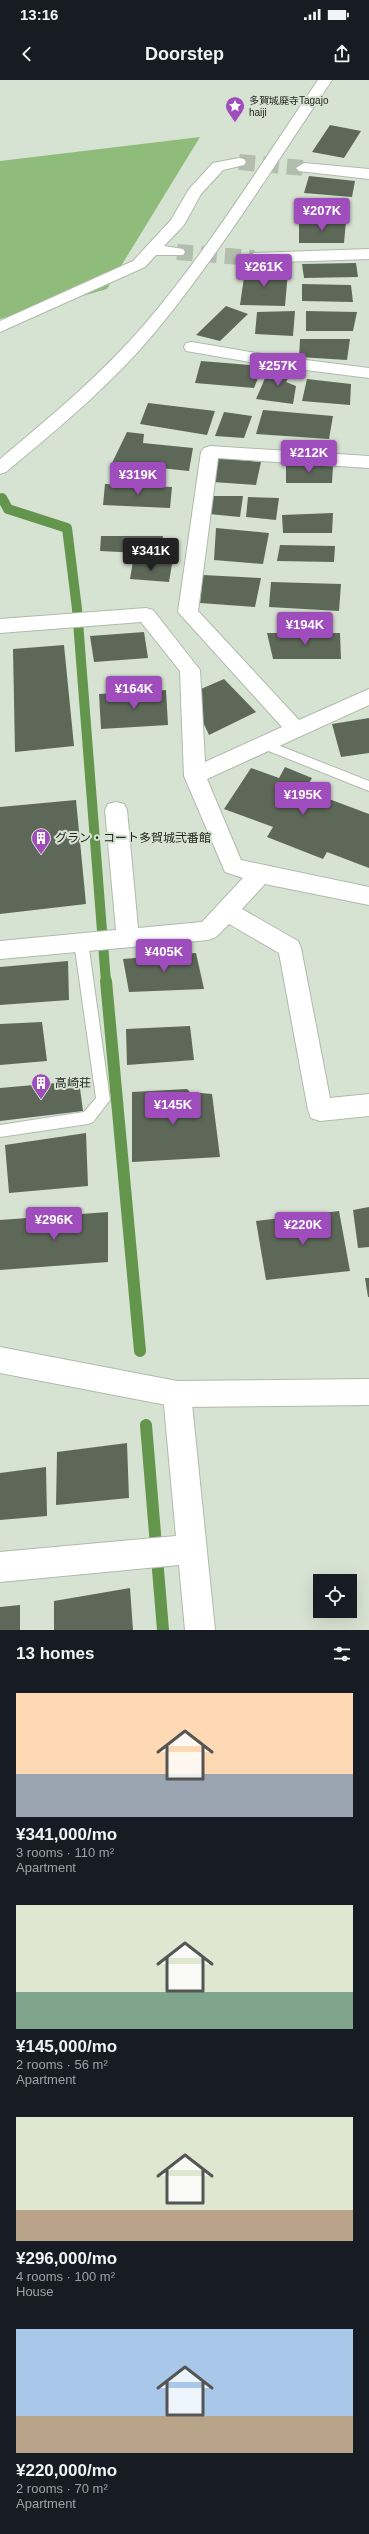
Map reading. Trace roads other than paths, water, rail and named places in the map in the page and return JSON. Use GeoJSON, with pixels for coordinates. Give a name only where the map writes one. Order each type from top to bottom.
{"type":"FeatureCollection","features":[{"type":"Feature","properties":{"kind":"street"},"geometry":{"type":"LineString","coordinates":[[0,468],[86,395],[150,328],[200,264],[325,80]]}},
{"type":"Feature","properties":{"kind":"street"},"geometry":{"type":"LineString","coordinates":[[0,326],[139,264],[178,222],[194,192],[218,166],[239,162]]}},
{"type":"Feature","properties":{"kind":"street"},"geometry":{"type":"LineString","coordinates":[[304,168],[369,174]]}},
{"type":"Feature","properties":{"kind":"street"},"geometry":{"type":"LineString","coordinates":[[152,250],[177,252]]}},
{"type":"Feature","properties":{"kind":"street"},"geometry":{"type":"LineString","coordinates":[[254,258],[369,254]]}},
{"type":"Feature","properties":{"kind":"street"},"geometry":{"type":"LineString","coordinates":[[192,347],[274,361],[369,373]]}},
{"type":"Feature","properties":{"kind":"street"},"geometry":{"type":"LineString","coordinates":[[297,731],[188,612],[210,452],[369,462]]}},
{"type":"Feature","properties":{"kind":"street"},"geometry":{"type":"LineString","coordinates":[[0,626],[146,615],[190,670],[195,776],[233,866],[260,874],[369,896]]}},
{"type":"Feature","properties":{"kind":"street"},"geometry":{"type":"LineString","coordinates":[[195,776],[297,731],[369,696]]}},
{"type":"Feature","properties":{"kind":"street"},"geometry":{"type":"LineString","coordinates":[[116,810],[121,939]]}},
{"type":"Feature","properties":{"kind":"street"},"geometry":{"type":"LineString","coordinates":[[0,950],[208,931],[260,874]]}},
{"type":"Feature","properties":{"kind":"street"},"geometry":{"type":"LineString","coordinates":[[226,911],[290,948],[320,1110],[369,1105]]}},
{"type":"Feature","properties":{"kind":"street"},"geometry":{"type":"LineString","coordinates":[[0,1360],[177,1394],[369,1392]]}},
{"type":"Feature","properties":{"kind":"street"},"geometry":{"type":"LineString","coordinates":[[177,1394],[184,1549],[200,1630]]}},
{"type":"Feature","properties":{"kind":"street"},"geometry":{"type":"LineString","coordinates":[[0,1567],[184,1549]]}},
{"type":"Feature","properties":{"kind":"lane"},"geometry":{"type":"LineString","coordinates":[[265,745],[369,786]]}},
{"type":"Feature","properties":{"kind":"lane"},"geometry":{"type":"LineString","coordinates":[[0,1131],[88,1118],[103,1100],[86,942]]}},
{"type":"Feature","properties":{"kind":"waterway"},"geometry":{"type":"LineString","coordinates":[[2,498],[8,509],[67,528],[77,609],[106,982]]}},
{"type":"Feature","properties":{"kind":"waterway"},"geometry":{"type":"LineString","coordinates":[[106,981],[140,1351]]}},
{"type":"Feature","properties":{"kind":"waterway"},"geometry":{"type":"LineString","coordinates":[[146,1425],[163,1630]]}},
{"type":"Feature","properties":{"kind":"tunnel"},"geometry":{"type":"LineString","coordinates":[[239,162],[304,168]]}},
{"type":"Feature","properties":{"kind":"tunnel"},"geometry":{"type":"LineString","coordinates":[[177,252],[254,258]]}},
{"type":"Feature","properties":{"kind":"place","name":"多賀城廃寺Tagajo haiji"},"geometry":{"type":"Point","coordinates":[235,123]}},
{"type":"Feature","properties":{"kind":"place","name":"グラン・コート多賀城弐番館"},"geometry":{"type":"Point","coordinates":[41,855]}},
{"type":"Feature","properties":{"kind":"place","name":"高崎荘"},"geometry":{"type":"Point","coordinates":[41,1100]}}]}
